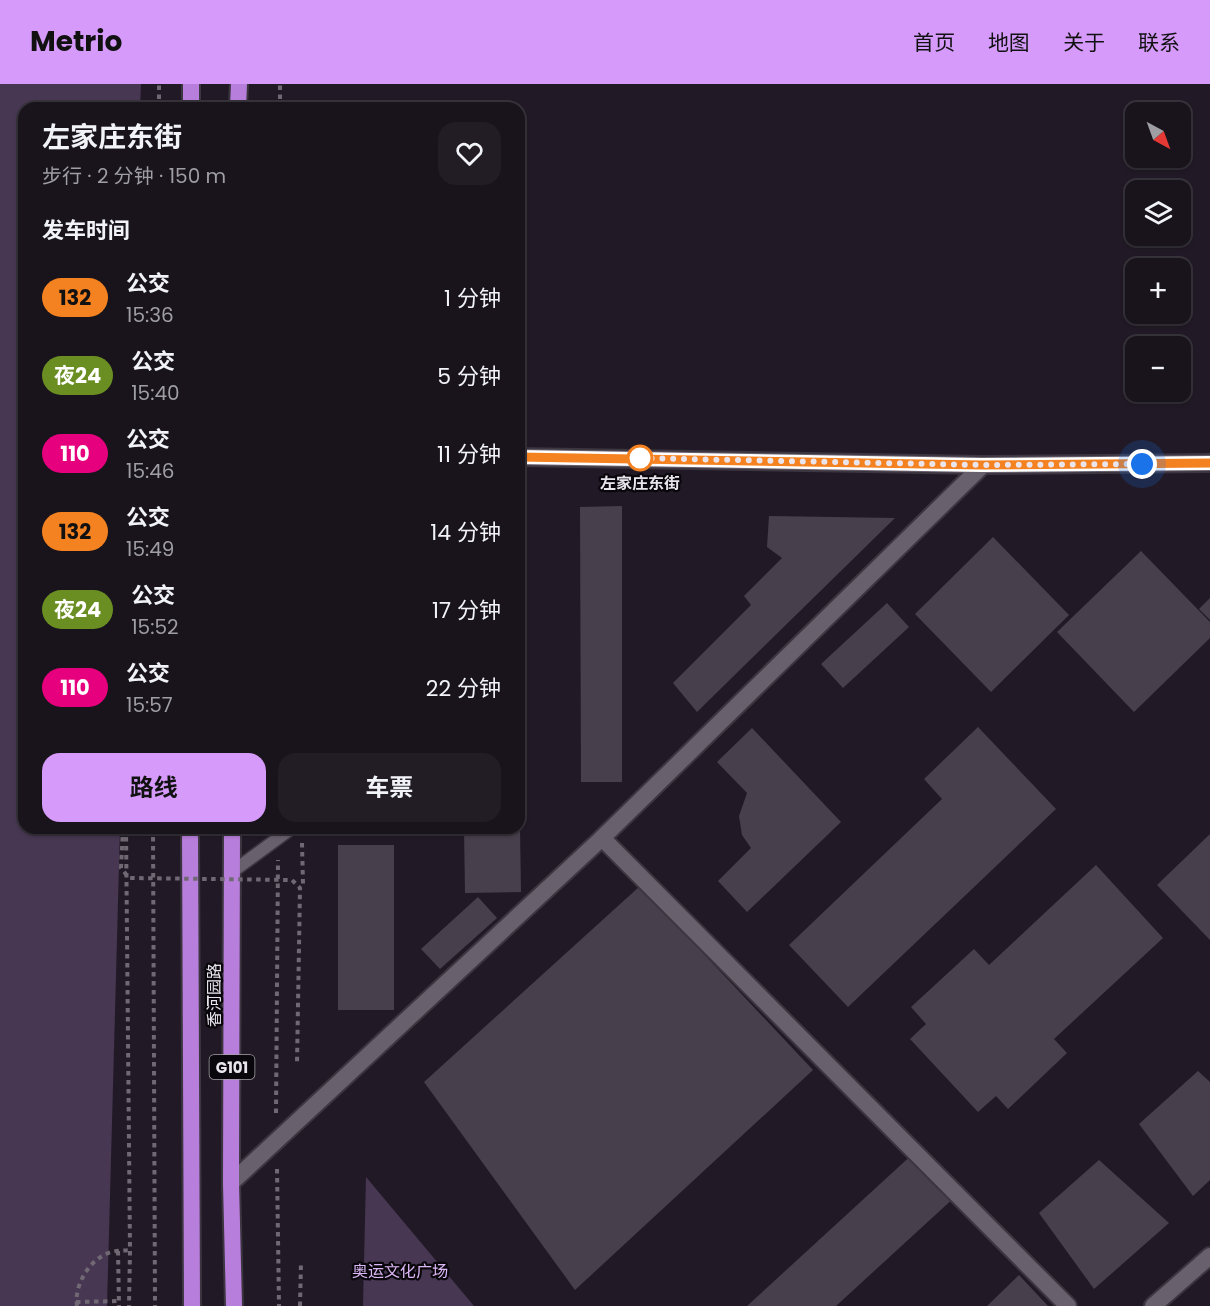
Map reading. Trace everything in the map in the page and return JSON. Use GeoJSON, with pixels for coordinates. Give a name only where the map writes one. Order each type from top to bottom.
{"type":"FeatureCollection","features":[{"type":"Feature","properties":{"kind":"highway"},"geometry":{"type":"LineString","coordinates":[[191,84],[191,102]]}},
{"type":"Feature","properties":{"kind":"highway"},"geometry":{"type":"LineString","coordinates":[[238,102],[239,84]]}},
{"type":"Feature","properties":{"kind":"highway","name":"香河园路"},"geometry":{"type":"LineString","coordinates":[[190,834],[192,1306]]}},
{"type":"Feature","properties":{"kind":"highway","name":"香河园路"},"geometry":{"type":"LineString","coordinates":[[232,834],[231,1183],[234,1306]]}},
{"type":"Feature","properties":{"kind":"highway"},"geometry":{"type":"LineString","coordinates":[[182,1306],[192,1263]]}},
{"type":"Feature","properties":{"kind":"street"},"geometry":{"type":"LineString","coordinates":[[525,457],[982,465],[1210,463]]}},
{"type":"Feature","properties":{"kind":"street"},"geometry":{"type":"LineString","coordinates":[[231,1183],[602,838],[982,465]]}},
{"type":"Feature","properties":{"kind":"street"},"geometry":{"type":"LineString","coordinates":[[602,838],[1068,1306]]}},
{"type":"Feature","properties":{"kind":"street"},"geometry":{"type":"LineString","coordinates":[[1154,1306],[1210,1256]]}},
{"type":"Feature","properties":{"kind":"lane"},"geometry":{"type":"LineString","coordinates":[[232,872],[284,834]]}},
{"type":"Feature","properties":{"kind":"path"},"geometry":{"type":"LineString","coordinates":[[159,84],[159,102]]}},
{"type":"Feature","properties":{"kind":"path"},"geometry":{"type":"LineString","coordinates":[[280,84],[280,102]]}},
{"type":"Feature","properties":{"kind":"path"},"geometry":{"type":"LineString","coordinates":[[124,834],[121,868],[129,878],[292,880],[300,888],[297,1063]]}},
{"type":"Feature","properties":{"kind":"path"},"geometry":{"type":"LineString","coordinates":[[124,834],[129,1306]]}},
{"type":"Feature","properties":{"kind":"path"},"geometry":{"type":"LineString","coordinates":[[153,834],[155,1306]]}},
{"type":"Feature","properties":{"kind":"path"},"geometry":{"type":"LineString","coordinates":[[278,838],[276,1140],[279,1306]]}},
{"type":"Feature","properties":{"kind":"path"},"geometry":{"type":"LineString","coordinates":[[302,839],[303,884]]}},
{"type":"Feature","properties":{"kind":"path"},"geometry":{"type":"LineString","coordinates":[[118,1251],[119,1304],[76,1304],[78,1286],[96,1260],[107,1253],[118,1251],[130,1250]]}},
{"type":"Feature","properties":{"kind":"path"},"geometry":{"type":"LineString","coordinates":[[300,1306],[301,1263]]}},
{"type":"Feature","properties":{"kind":"green space"},"geometry":{"type":"Polygon","coordinates":[[[0,84],[141,84],[140,102],[18,102],[18,834],[120,834],[107,1306],[0,1306],[0,84]]]}},
{"type":"Feature","properties":{"kind":"green space","name":"奥运文化广场"},"geometry":{"type":"Polygon","coordinates":[[[366,1177],[474,1306],[363,1306],[366,1177]]]}},
{"type":"Feature","properties":{"kind":"building"},"geometry":{"type":"Polygon","coordinates":[[[622,506],[622,782],[581,782],[580,507],[622,506]]]}},
{"type":"Feature","properties":{"kind":"building"},"geometry":{"type":"Polygon","coordinates":[[[769,516],[895,518],[697,712],[673,683],[751,605],[744,596],[782,558],[767,547],[769,516]]]}},
{"type":"Feature","properties":{"kind":"building"},"geometry":{"type":"Polygon","coordinates":[[[993,537],[1069,615],[991,692],[915,614],[993,537]]]}},
{"type":"Feature","properties":{"kind":"building"},"geometry":{"type":"Polygon","coordinates":[[[1141,551],[1210,622],[1210,638],[1134,712],[1057,632],[1141,551]]]}},
{"type":"Feature","properties":{"kind":"building"},"geometry":{"type":"Polygon","coordinates":[[[1210,598],[1210,620],[1199,609],[1210,598]]]}},
{"type":"Feature","properties":{"kind":"building"},"geometry":{"type":"Polygon","coordinates":[[[887,603],[909,627],[843,688],[821,664],[887,603]]]}},
{"type":"Feature","properties":{"kind":"building"},"geometry":{"type":"Polygon","coordinates":[[[978,727],[1056,809],[848,1007],[789,945],[942,799],[924,779],[978,727]]]}},
{"type":"Feature","properties":{"kind":"building"},"geometry":{"type":"Polygon","coordinates":[[[752,728],[841,822],[747,912],[718,881],[751,848],[742,835],[739,816],[747,793],[717,762],[752,728]]]}},
{"type":"Feature","properties":{"kind":"building"},"geometry":{"type":"Polygon","coordinates":[[[464,834],[520,834],[521,892],[465,893],[464,834]]]}},
{"type":"Feature","properties":{"kind":"building"},"geometry":{"type":"Polygon","coordinates":[[[1210,834],[1210,940],[1157,885],[1210,834]]]}},
{"type":"Feature","properties":{"kind":"building"},"geometry":{"type":"Polygon","coordinates":[[[338,845],[394,845],[394,1010],[338,1010],[338,845]]]}},
{"type":"Feature","properties":{"kind":"building"},"geometry":{"type":"Polygon","coordinates":[[[1096,865],[1163,938],[1054,1039],[1067,1053],[1008,1109],[996,1096],[978,1112],[910,1039],[926,1024],[911,1007],[974,949],[989,965],[1096,865]]]}},
{"type":"Feature","properties":{"kind":"building"},"geometry":{"type":"Polygon","coordinates":[[[640,886],[813,1070],[575,1290],[424,1082],[640,886]]]}},
{"type":"Feature","properties":{"kind":"building"},"geometry":{"type":"Polygon","coordinates":[[[478,897],[497,918],[440,969],[421,949],[478,897]]]}},
{"type":"Feature","properties":{"kind":"building"},"geometry":{"type":"Polygon","coordinates":[[[1198,1071],[1210,1082],[1210,1180],[1193,1196],[1139,1124],[1198,1071]]]}},
{"type":"Feature","properties":{"kind":"building"},"geometry":{"type":"Polygon","coordinates":[[[916,1151],[956,1196],[836,1306],[747,1306],[916,1151]]]}},
{"type":"Feature","properties":{"kind":"building"},"geometry":{"type":"Polygon","coordinates":[[[1099,1160],[1169,1223],[1094,1289],[1039,1213],[1099,1160]]]}},
{"type":"Feature","properties":{"kind":"building"},"geometry":{"type":"Polygon","coordinates":[[[1019,1275],[1048,1306],[987,1306],[1019,1275]]]}},
{"type":"Feature","properties":{"kind":"bus line","name":"132"},"geometry":{"type":"LineString","coordinates":[[525,457],[982,465],[1210,463]]}},
{"type":"Feature","properties":{"kind":"place","name":"左家庄东街"},"geometry":{"type":"Point","coordinates":[640,458]}},
{"type":"Feature","properties":{"kind":"route"},"geometry":{"type":"LineString","coordinates":[[640,458],[635,458],[982,465],[1142,464]]}}]}
